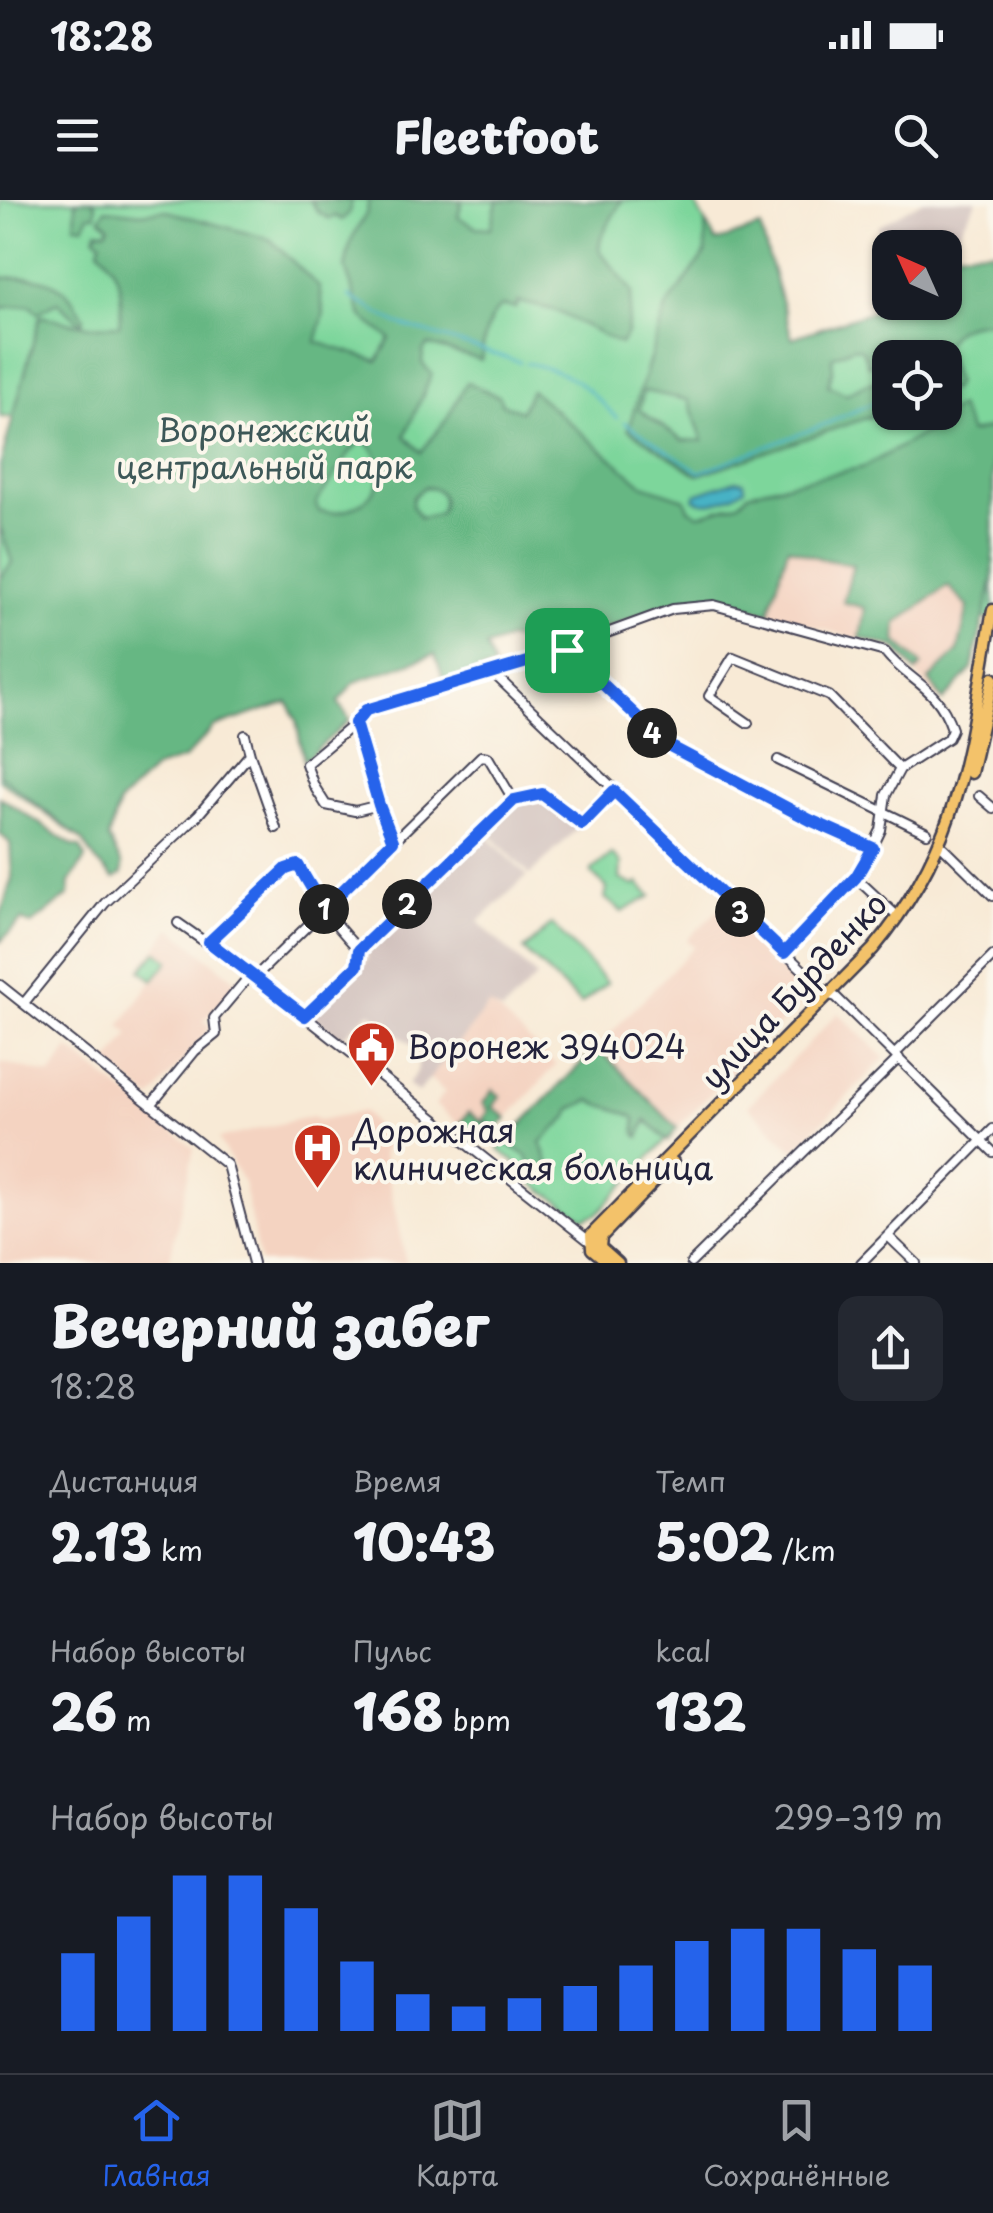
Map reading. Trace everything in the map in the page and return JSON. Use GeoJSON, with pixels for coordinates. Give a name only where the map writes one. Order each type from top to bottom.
{"type":"FeatureCollection","features":[{"type":"Feature","properties":{"kind":"main road"},"geometry":{"type":"LineString","coordinates":[[987,676],[993,610]]}},
{"type":"Feature","properties":{"kind":"main road","name":"улица Бурденко"},"geometry":{"type":"LineString","coordinates":[[595,1245],[896,932],[944,848],[968,785],[987,676]]}},
{"type":"Feature","properties":{"kind":"main road","name":"улица Бурденко"},"geometry":{"type":"LineString","coordinates":[[832,996],[898,917],[933,858],[953,810],[987,676]]}},
{"type":"Feature","properties":{"kind":"main road"},"geometry":{"type":"LineString","coordinates":[[595,1245],[609,1263]]}},
{"type":"Feature","properties":{"kind":"main road"},"geometry":{"type":"LineString","coordinates":[[595,1245],[618,1263]]}},
{"type":"Feature","properties":{"kind":"street"},"geometry":{"type":"LineString","coordinates":[[379,805],[355,811],[326,804],[306,764],[366,710],[494,674],[673,610],[714,605],[886,652],[902,674],[914,676],[930,692],[952,729],[948,738],[900,769],[886,796],[873,848],[856,877],[784,953]]}},
{"type":"Feature","properties":{"kind":"street"},"geometry":{"type":"LineString","coordinates":[[567,650],[666,744],[810,820],[873,848]]}},
{"type":"Feature","properties":{"kind":"street"},"geometry":{"type":"LineString","coordinates":[[748,723],[709,696],[734,657],[828,696],[900,769]]}},
{"type":"Feature","properties":{"kind":"street"},"geometry":{"type":"LineString","coordinates":[[494,674],[993,1152]]}},
{"type":"Feature","properties":{"kind":"street"},"geometry":{"type":"LineString","coordinates":[[355,723],[393,841]]}},
{"type":"Feature","properties":{"kind":"street"},"geometry":{"type":"LineString","coordinates":[[245,735],[276,828]]}},
{"type":"Feature","properties":{"kind":"street"},"geometry":{"type":"LineString","coordinates":[[24,1003],[105,903],[198,815],[250,754]]}},
{"type":"Feature","properties":{"kind":"street"},"geometry":{"type":"LineString","coordinates":[[151,1105],[194,1051],[216,1034],[214,1018],[253,976],[484,754],[514,800]]}},
{"type":"Feature","properties":{"kind":"street"},"geometry":{"type":"LineString","coordinates":[[778,760],[927,833]]}},
{"type":"Feature","properties":{"kind":"street"},"geometry":{"type":"LineString","coordinates":[[305,1016],[357,966],[359,950],[514,800],[542,794],[582,824],[614,791]]}},
{"type":"Feature","properties":{"kind":"street"},"geometry":{"type":"LineString","coordinates":[[979,796],[993,808]]}},
{"type":"Feature","properties":{"kind":"street"},"geometry":{"type":"LineString","coordinates":[[944,848],[993,896]]}},
{"type":"Feature","properties":{"kind":"street"},"geometry":{"type":"LineString","coordinates":[[209,942],[286,869],[298,865],[326,917],[359,950]]}},
{"type":"Feature","properties":{"kind":"street"},"geometry":{"type":"LineString","coordinates":[[856,877],[898,917]]}},
{"type":"Feature","properties":{"kind":"street"},"geometry":{"type":"LineString","coordinates":[[178,922],[305,1016],[595,1245]]}},
{"type":"Feature","properties":{"kind":"street"},"geometry":{"type":"LineString","coordinates":[[691,1263],[993,956]]}},
{"type":"Feature","properties":{"kind":"street"},"geometry":{"type":"LineString","coordinates":[[3,988],[227,1165],[253,1263]]}},
{"type":"Feature","properties":{"kind":"street"},"geometry":{"type":"LineString","coordinates":[[861,1263],[993,1129]]}},
{"type":"Feature","properties":{"kind":"street"},"geometry":{"type":"LineString","coordinates":[[888,1236],[916,1263]]}},
{"type":"Feature","properties":{"kind":"shaded area"},"geometry":{"type":"Polygon","coordinates":[[[923,200],[977,200],[960,230],[879,230],[878,226],[923,200]]]}},
{"type":"Feature","properties":{"kind":"shaded area"},"geometry":{"type":"Polygon","coordinates":[[[788,547],[945,581],[979,616],[966,670],[939,700],[895,650],[769,613],[788,547]]]}},
{"type":"Feature","properties":{"kind":"shaded area"},"geometry":{"type":"Polygon","coordinates":[[[544,797],[579,827],[530,875],[487,832],[518,802],[544,797]]]}},
{"type":"Feature","properties":{"kind":"shaded area"},"geometry":{"type":"Polygon","coordinates":[[[485,834],[527,876],[478,922],[537,977],[502,1012],[489,1005],[418,1093],[408,1084],[417,1072],[420,1052],[370,1012],[340,1039],[312,1014],[368,959],[365,950],[485,834]]]}},
{"type":"Feature","properties":{"kind":"shaded area"},"geometry":{"type":"Polygon","coordinates":[[[721,907],[764,949],[760,954],[773,967],[777,963],[809,994],[677,1128],[597,1047],[694,947],[687,940],[721,907]]]}},
{"type":"Feature","properties":{"kind":"shaded area"},"geometry":{"type":"Polygon","coordinates":[[[171,928],[238,982],[204,1021],[210,1027],[151,1099],[108,1063],[130,1034],[120,1026],[152,981],[139,970],[171,928]]]}},
{"type":"Feature","properties":{"kind":"shaded area"},"geometry":{"type":"Polygon","coordinates":[[[490,1004],[556,1065],[484,1144],[435,1105],[445,1092],[428,1077],[490,1004]]]}},
{"type":"Feature","properties":{"kind":"shaded area"},"geometry":{"type":"Polygon","coordinates":[[[838,1013],[885,1058],[794,1151],[748,1106],[838,1013]]]}},
{"type":"Feature","properties":{"kind":"shaded area"},"geometry":{"type":"Polygon","coordinates":[[[69,1049],[194,1148],[169,1263],[0,1263],[0,1062],[51,1075],[69,1049]]]}},
{"type":"Feature","properties":{"kind":"shaded area","name":"Дорожная клиническая больница"},"geometry":{"type":"Polygon","coordinates":[[[364,1111],[387,1143],[382,1151],[406,1263],[260,1263],[243,1181],[218,1139],[312,1116],[320,1120],[364,1111]]]}},
{"type":"Feature","properties":{"kind":"green space","name":"Воронежский центральный парк"},"geometry":{"type":"Polygon","coordinates":[[[0,200],[693,200],[716,242],[760,227],[792,338],[872,311],[872,320],[962,320],[962,252],[993,250],[993,621],[979,616],[945,581],[788,547],[769,613],[715,599],[670,604],[560,647],[541,603],[214,727],[184,759],[155,768],[119,803],[108,838],[94,849],[0,780],[0,488],[15,417],[0,417],[0,200]]]}},
{"type":"Feature","properties":{"kind":"green space"},"geometry":{"type":"Polygon","coordinates":[[[76,200],[92,200],[96,205],[96,215],[89,215],[84,226],[75,225],[76,200]]]}},
{"type":"Feature","properties":{"kind":"green space"},"geometry":{"type":"Polygon","coordinates":[[[310,200],[352,200],[349,213],[342,220],[319,213],[310,200]]]}},
{"type":"Feature","properties":{"kind":"green space","name":"Воронежский центральный парк"},"geometry":{"type":"Polygon","coordinates":[[[369,200],[462,200],[458,217],[476,227],[491,228],[497,200],[622,200],[601,237],[599,249],[632,292],[627,334],[620,344],[554,310],[518,302],[516,308],[502,306],[492,317],[481,360],[428,345],[422,363],[432,374],[405,436],[421,452],[446,420],[467,382],[521,411],[531,390],[643,485],[685,499],[689,509],[699,515],[739,503],[748,494],[762,489],[864,467],[929,430],[962,430],[962,414],[970,433],[993,427],[993,579],[972,669],[943,701],[929,680],[958,651],[968,607],[948,586],[897,623],[896,641],[922,665],[916,672],[896,648],[860,638],[865,608],[843,602],[853,565],[788,547],[769,613],[715,599],[670,604],[560,647],[509,639],[486,647],[494,667],[444,681],[435,654],[355,682],[338,702],[350,720],[304,761],[296,720],[288,702],[214,727],[184,759],[155,768],[119,803],[108,838],[122,864],[122,874],[114,879],[83,841],[0,775],[0,579],[12,562],[0,526],[0,466],[40,316],[88,326],[119,325],[119,284],[99,249],[101,242],[95,237],[97,230],[106,231],[109,226],[100,218],[106,209],[141,213],[164,210],[270,239],[319,287],[324,313],[316,342],[378,361],[390,338],[362,317],[345,268],[351,240],[366,214],[369,200]],[[363,440],[351,451],[318,500],[319,511],[351,508],[374,491],[380,466],[375,452],[363,440]],[[424,487],[413,497],[412,505],[420,518],[439,514],[443,503],[435,489],[424,487]]]}},
{"type":"Feature","properties":{"kind":"green space"},"geometry":{"type":"Polygon","coordinates":[[[705,220],[716,242],[760,227],[792,338],[872,311],[872,320],[962,320],[962,252],[993,250],[993,322],[964,326],[948,340],[872,340],[872,365],[868,366],[862,349],[854,347],[832,357],[828,385],[846,394],[872,383],[872,416],[698,475],[628,429],[666,308],[706,252],[705,220]],[[644,391],[639,410],[682,440],[703,441],[688,400],[644,391]]]}},
{"type":"Feature","properties":{"kind":"green space"},"geometry":{"type":"Polygon","coordinates":[[[30,277],[63,289],[79,309],[84,318],[82,323],[57,302],[38,313],[30,305],[0,308],[0,278],[30,277]]]}},
{"type":"Feature","properties":{"kind":"green space"},"geometry":{"type":"Polygon","coordinates":[[[0,797],[80,847],[86,858],[70,882],[69,895],[31,925],[22,920],[0,942],[0,916],[12,878],[10,843],[0,834],[0,797]]]}},
{"type":"Feature","properties":{"kind":"green space"},"geometry":{"type":"Polygon","coordinates":[[[612,854],[621,863],[620,879],[635,886],[638,883],[651,896],[622,912],[605,898],[607,888],[592,874],[612,854]]]}},
{"type":"Feature","properties":{"kind":"green space"},"geometry":{"type":"Polygon","coordinates":[[[552,924],[607,983],[581,1004],[524,950],[552,924]]]}},
{"type":"Feature","properties":{"kind":"green space"},"geometry":{"type":"Polygon","coordinates":[[[157,951],[169,961],[153,980],[141,970],[157,951]]]}},
{"type":"Feature","properties":{"kind":"green space"},"geometry":{"type":"Polygon","coordinates":[[[597,1047],[677,1128],[597,1214],[584,1218],[528,1180],[528,1173],[498,1149],[597,1047]]]}},
{"type":"Feature","properties":{"kind":"green space"},"geometry":{"type":"Polygon","coordinates":[[[597,1047],[677,1128],[668,1141],[646,1120],[639,1137],[635,1118],[591,1100],[571,1109],[568,1117],[541,1142],[549,1165],[538,1172],[530,1166],[527,1156],[505,1142],[597,1047]]]}},
{"type":"Feature","properties":{"kind":"green space"},"geometry":{"type":"Polygon","coordinates":[[[493,1090],[500,1096],[493,1107],[507,1118],[496,1130],[483,1119],[489,1111],[483,1103],[493,1090]]]}},
{"type":"Feature","properties":{"kind":"green space"},"geometry":{"type":"Polygon","coordinates":[[[469,1112],[494,1132],[484,1144],[459,1125],[469,1112]]]}},
{"type":"Feature","properties":{"kind":"water"},"geometry":{"type":"Polygon","coordinates":[[[736,480],[744,482],[745,488],[727,498],[713,502],[694,499],[696,494],[736,480]]]}},
{"type":"Feature","properties":{"kind":"waterway"},"geometry":{"type":"LineString","coordinates":[[349,296],[396,323],[520,362]]}},
{"type":"Feature","properties":{"kind":"waterway"},"geometry":{"type":"LineString","coordinates":[[526,363],[577,382],[617,418]]}},
{"type":"Feature","properties":{"kind":"waterway"},"geometry":{"type":"LineString","coordinates":[[624,422],[700,472],[872,403]]}},
{"type":"Feature","properties":{"kind":"place","name":"Воронеж 394024"},"geometry":{"type":"Point","coordinates":[372,1088]}},
{"type":"Feature","properties":{"kind":"place","name":"Дорожная клиническая больница"},"geometry":{"type":"Point","coordinates":[318,1190]}},
{"type":"Feature","properties":{"kind":"route"},"geometry":{"type":"LineString","coordinates":[[567,650],[666,744],[810,820],[873,848],[856,877],[784,953],[614,791],[582,824],[542,794],[514,800],[359,950],[357,966],[305,1016],[209,942],[286,869],[298,865],[324,909],[393,841],[355,723],[366,710],[567,650]]}}]}
